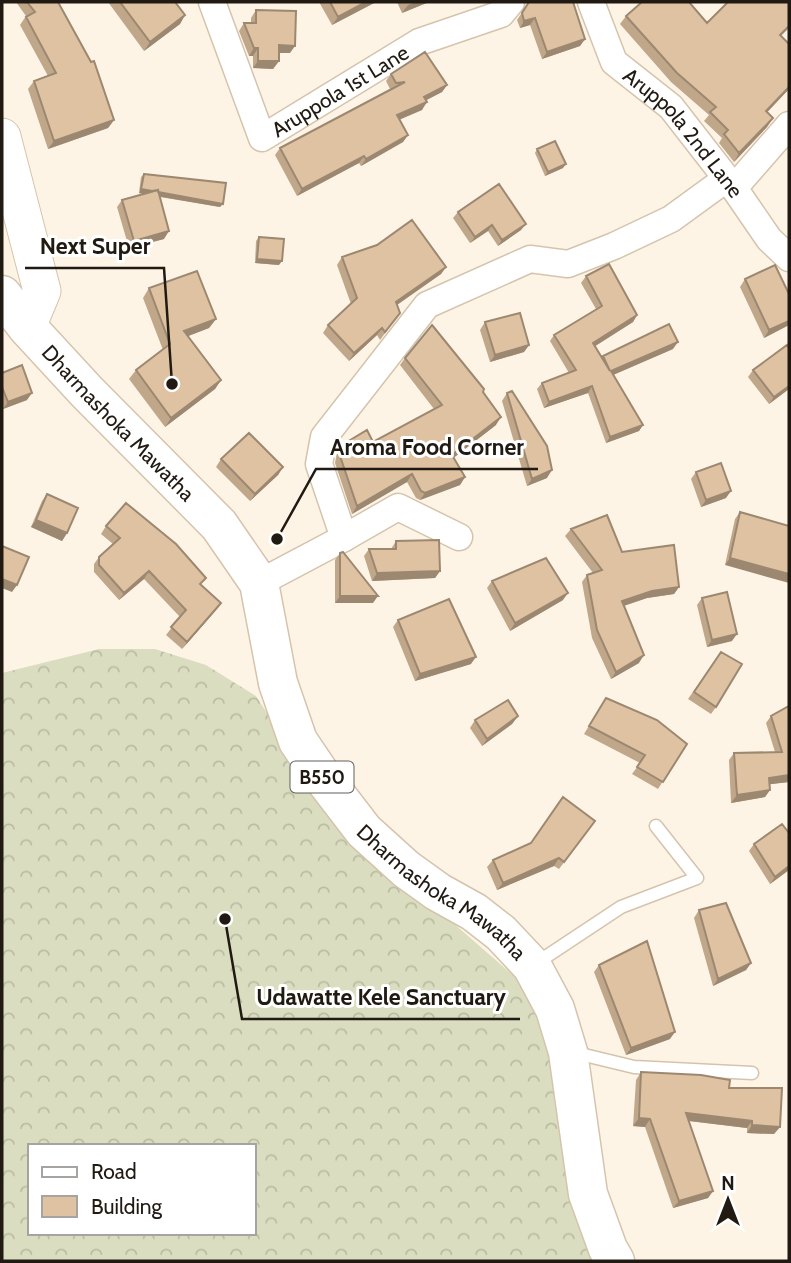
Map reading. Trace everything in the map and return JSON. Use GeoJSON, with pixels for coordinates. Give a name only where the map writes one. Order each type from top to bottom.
{"type":"FeatureCollection","features":[{"type":"Feature","properties":{"kind":"main road","name":"Dharmashoka Mawatha"},"geometry":{"type":"LineString","coordinates":[[2,295],[27,327],[87,392],[219,525],[259,583],[278,683],[298,741],[363,831],[406,869],[438,892],[474,912],[501,933],[532,966],[555,1009],[568,1052],[588,1194],[615,1261]]}},
{"type":"Feature","properties":{"kind":"street","name":"Aruppola 1st Lane"},"geometry":{"type":"LineString","coordinates":[[212,2],[262,138],[419,42],[501,14],[511,2]]}},
{"type":"Feature","properties":{"kind":"street","name":"Aruppola 2nd Lane"},"geometry":{"type":"LineString","coordinates":[[591,2],[614,62],[671,107],[730,183],[769,240],[789,258]]}},
{"type":"Feature","properties":{"kind":"street"},"geometry":{"type":"LineString","coordinates":[[344,538],[319,464],[324,437],[426,306],[530,259],[568,264],[671,219],[730,183],[789,125]]}},
{"type":"Feature","properties":{"kind":"street"},"geometry":{"type":"LineString","coordinates":[[2,137],[42,291],[27,327]]}},
{"type":"Feature","properties":{"kind":"street"},"geometry":{"type":"LineString","coordinates":[[259,583],[398,507],[459,537]]}},
{"type":"Feature","properties":{"kind":"lane"},"geometry":{"type":"LineString","coordinates":[[532,966],[621,907],[697,878],[656,826]]}},
{"type":"Feature","properties":{"kind":"lane"},"geometry":{"type":"LineString","coordinates":[[568,1052],[634,1067],[752,1073]]}},
{"type":"Feature","properties":{"kind":"green space"},"geometry":{"type":"Polygon","coordinates":[[[99,649],[155,649],[206,665],[256,696],[291,750],[383,862],[514,976],[538,1008],[615,1261],[2,1261],[2,673],[99,649]]]}},
{"type":"Feature","properties":{"kind":"building"},"geometry":{"type":"Polygon","coordinates":[[[27,2],[58,2],[91,62],[94,61],[114,120],[54,141],[34,81],[56,73],[26,17],[35,12],[27,2]]]}},
{"type":"Feature","properties":{"kind":"building"},"geometry":{"type":"Polygon","coordinates":[[[120,2],[175,2],[185,15],[150,42],[120,2]]]}},
{"type":"Feature","properties":{"kind":"building"},"geometry":{"type":"Polygon","coordinates":[[[330,2],[366,2],[338,17],[330,2]]]}},
{"type":"Feature","properties":{"kind":"building"},"geometry":{"type":"Polygon","coordinates":[[[529,2],[573,2],[585,39],[547,52],[535,18],[524,21],[522,13],[529,2]]]}},
{"type":"Feature","properties":{"kind":"building"},"geometry":{"type":"Polygon","coordinates":[[[642,2],[689,2],[707,23],[728,2],[789,2],[789,26],[780,35],[789,44],[789,87],[766,111],[773,118],[739,153],[724,134],[728,130],[710,112],[716,107],[677,73],[626,16],[642,2]]]}},
{"type":"Feature","properties":{"kind":"building"},"geometry":{"type":"Polygon","coordinates":[[[256,10],[296,11],[295,46],[279,45],[279,61],[258,61],[258,48],[254,48],[244,23],[256,23],[256,10]]]}},
{"type":"Feature","properties":{"kind":"building"},"geometry":{"type":"Polygon","coordinates":[[[425,52],[447,85],[424,97],[427,102],[397,115],[408,135],[366,159],[364,156],[302,189],[280,148],[405,82],[396,83],[391,74],[425,52]]]}},
{"type":"Feature","properties":{"kind":"building"},"geometry":{"type":"Polygon","coordinates":[[[555,141],[566,164],[548,172],[537,149],[555,141]]]}},
{"type":"Feature","properties":{"kind":"building"},"geometry":{"type":"Polygon","coordinates":[[[144,174],[226,183],[223,204],[141,189],[144,174]]]}},
{"type":"Feature","properties":{"kind":"building"},"geometry":{"type":"Polygon","coordinates":[[[499,184],[526,224],[502,240],[492,225],[475,237],[458,212],[499,184]]]}},
{"type":"Feature","properties":{"kind":"building"},"geometry":{"type":"Polygon","coordinates":[[[158,190],[169,231],[134,241],[122,200],[158,190]]]}},
{"type":"Feature","properties":{"kind":"building"},"geometry":{"type":"Polygon","coordinates":[[[412,220],[446,267],[396,302],[400,313],[385,332],[382,328],[354,353],[328,325],[357,298],[342,257],[377,245],[412,220]]]}},
{"type":"Feature","properties":{"kind":"building"},"geometry":{"type":"Polygon","coordinates":[[[259,237],[284,239],[282,261],[257,259],[259,237]]]}},
{"type":"Feature","properties":{"kind":"building"},"geometry":{"type":"Polygon","coordinates":[[[609,264],[637,315],[593,343],[610,371],[603,356],[669,324],[678,342],[611,371],[643,425],[610,437],[592,386],[549,402],[542,383],[576,370],[554,335],[602,306],[586,276],[609,264]]]}},
{"type":"Feature","properties":{"kind":"building"},"geometry":{"type":"Polygon","coordinates":[[[775,265],[789,294],[789,321],[769,330],[745,279],[775,265]]]}},
{"type":"Feature","properties":{"kind":"building"},"geometry":{"type":"Polygon","coordinates":[[[197,271],[216,319],[184,331],[221,380],[171,418],[136,370],[170,344],[149,288],[197,271]]]}},
{"type":"Feature","properties":{"kind":"building"},"geometry":{"type":"Polygon","coordinates":[[[520,313],[529,345],[495,355],[485,322],[520,313]]]}},
{"type":"Feature","properties":{"kind":"building"},"geometry":{"type":"Polygon","coordinates":[[[432,325],[484,389],[483,392],[501,417],[452,455],[465,477],[425,493],[421,491],[412,474],[357,506],[340,456],[342,445],[367,430],[373,442],[442,405],[405,358],[432,325]]]}},
{"type":"Feature","properties":{"kind":"building"},"geometry":{"type":"Polygon","coordinates":[[[787,345],[789,386],[774,397],[753,370],[787,345]]]}},
{"type":"Feature","properties":{"kind":"building"},"geometry":{"type":"Polygon","coordinates":[[[22,365],[32,393],[8,402],[2,387],[2,373],[22,365]]]}},
{"type":"Feature","properties":{"kind":"building"},"geometry":{"type":"Polygon","coordinates":[[[512,391],[547,446],[552,470],[532,479],[507,393],[512,391]]]}},
{"type":"Feature","properties":{"kind":"building"},"geometry":{"type":"Polygon","coordinates":[[[249,433],[283,467],[255,494],[221,459],[249,433]]]}},
{"type":"Feature","properties":{"kind":"building"},"geometry":{"type":"Polygon","coordinates":[[[721,463],[731,491],[706,500],[696,472],[721,463]]]}},
{"type":"Feature","properties":{"kind":"building"},"geometry":{"type":"Polygon","coordinates":[[[47,494],[78,508],[67,533],[36,520],[47,494]]]}},
{"type":"Feature","properties":{"kind":"building"},"geometry":{"type":"Polygon","coordinates":[[[126,503],[176,544],[206,578],[200,584],[221,603],[187,642],[171,627],[186,610],[149,571],[124,593],[99,565],[99,557],[120,538],[106,526],[126,503]]]}},
{"type":"Feature","properties":{"kind":"building"},"geometry":{"type":"Polygon","coordinates":[[[740,512],[789,526],[789,574],[730,558],[740,512]]]}},
{"type":"Feature","properties":{"kind":"building"},"geometry":{"type":"Polygon","coordinates":[[[607,515],[622,552],[674,545],[679,587],[652,591],[622,601],[644,655],[616,672],[597,630],[587,575],[602,570],[571,529],[607,515]]]}},
{"type":"Feature","properties":{"kind":"building"},"geometry":{"type":"Polygon","coordinates":[[[439,540],[440,571],[377,573],[369,549],[396,549],[396,541],[439,540]]]}},
{"type":"Feature","properties":{"kind":"building"},"geometry":{"type":"Polygon","coordinates":[[[2,546],[29,557],[17,585],[2,579],[2,546]]]}},
{"type":"Feature","properties":{"kind":"building"},"geometry":{"type":"Polygon","coordinates":[[[343,552],[378,596],[340,596],[340,553],[343,552]]]}},
{"type":"Feature","properties":{"kind":"building"},"geometry":{"type":"Polygon","coordinates":[[[546,558],[568,593],[515,623],[492,581],[546,558]]]}},
{"type":"Feature","properties":{"kind":"building"},"geometry":{"type":"Polygon","coordinates":[[[727,592],[737,634],[712,640],[702,598],[727,592]]]}},
{"type":"Feature","properties":{"kind":"building"},"geometry":{"type":"Polygon","coordinates":[[[449,599],[476,657],[420,674],[398,620],[449,599]]]}},
{"type":"Feature","properties":{"kind":"building"},"geometry":{"type":"Polygon","coordinates":[[[721,652],[742,664],[716,707],[694,692],[721,652]]]}},
{"type":"Feature","properties":{"kind":"building"},"geometry":{"type":"Polygon","coordinates":[[[606,698],[657,720],[687,744],[663,782],[637,767],[645,755],[589,726],[606,698]]]}},
{"type":"Feature","properties":{"kind":"building"},"geometry":{"type":"Polygon","coordinates":[[[508,700],[518,716],[487,739],[475,720],[508,700]]]}},
{"type":"Feature","properties":{"kind":"building"},"geometry":{"type":"Polygon","coordinates":[[[789,706],[789,775],[769,778],[770,790],[737,795],[734,753],[782,752],[771,716],[789,706]]]}},
{"type":"Feature","properties":{"kind":"building"},"geometry":{"type":"Polygon","coordinates":[[[563,797],[595,821],[564,862],[559,858],[503,883],[493,860],[531,843],[563,797]]]}},
{"type":"Feature","properties":{"kind":"building"},"geometry":{"type":"Polygon","coordinates":[[[782,824],[789,833],[789,866],[775,877],[754,844],[782,824]]]}},
{"type":"Feature","properties":{"kind":"building"},"geometry":{"type":"Polygon","coordinates":[[[726,903],[751,963],[718,979],[699,910],[726,903]]]}},
{"type":"Feature","properties":{"kind":"building"},"geometry":{"type":"Polygon","coordinates":[[[647,941],[675,1032],[631,1048],[599,965],[647,941]]]}},
{"type":"Feature","properties":{"kind":"building"},"geometry":{"type":"Polygon","coordinates":[[[641,1072],[701,1075],[730,1080],[729,1088],[782,1088],[780,1127],[752,1125],[752,1121],[686,1113],[713,1191],[679,1201],[650,1119],[639,1118],[641,1072]]]}},
{"type":"Feature","properties":{"kind":"place","name":"Next Super"},"geometry":{"type":"Point","coordinates":[172,384]}},
{"type":"Feature","properties":{"kind":"place","name":"Aroma Food Corner"},"geometry":{"type":"Point","coordinates":[277,539]}},
{"type":"Feature","properties":{"kind":"place","name":"Udawatte Kele Sanctuary"},"geometry":{"type":"Point","coordinates":[225,919]}}]}
